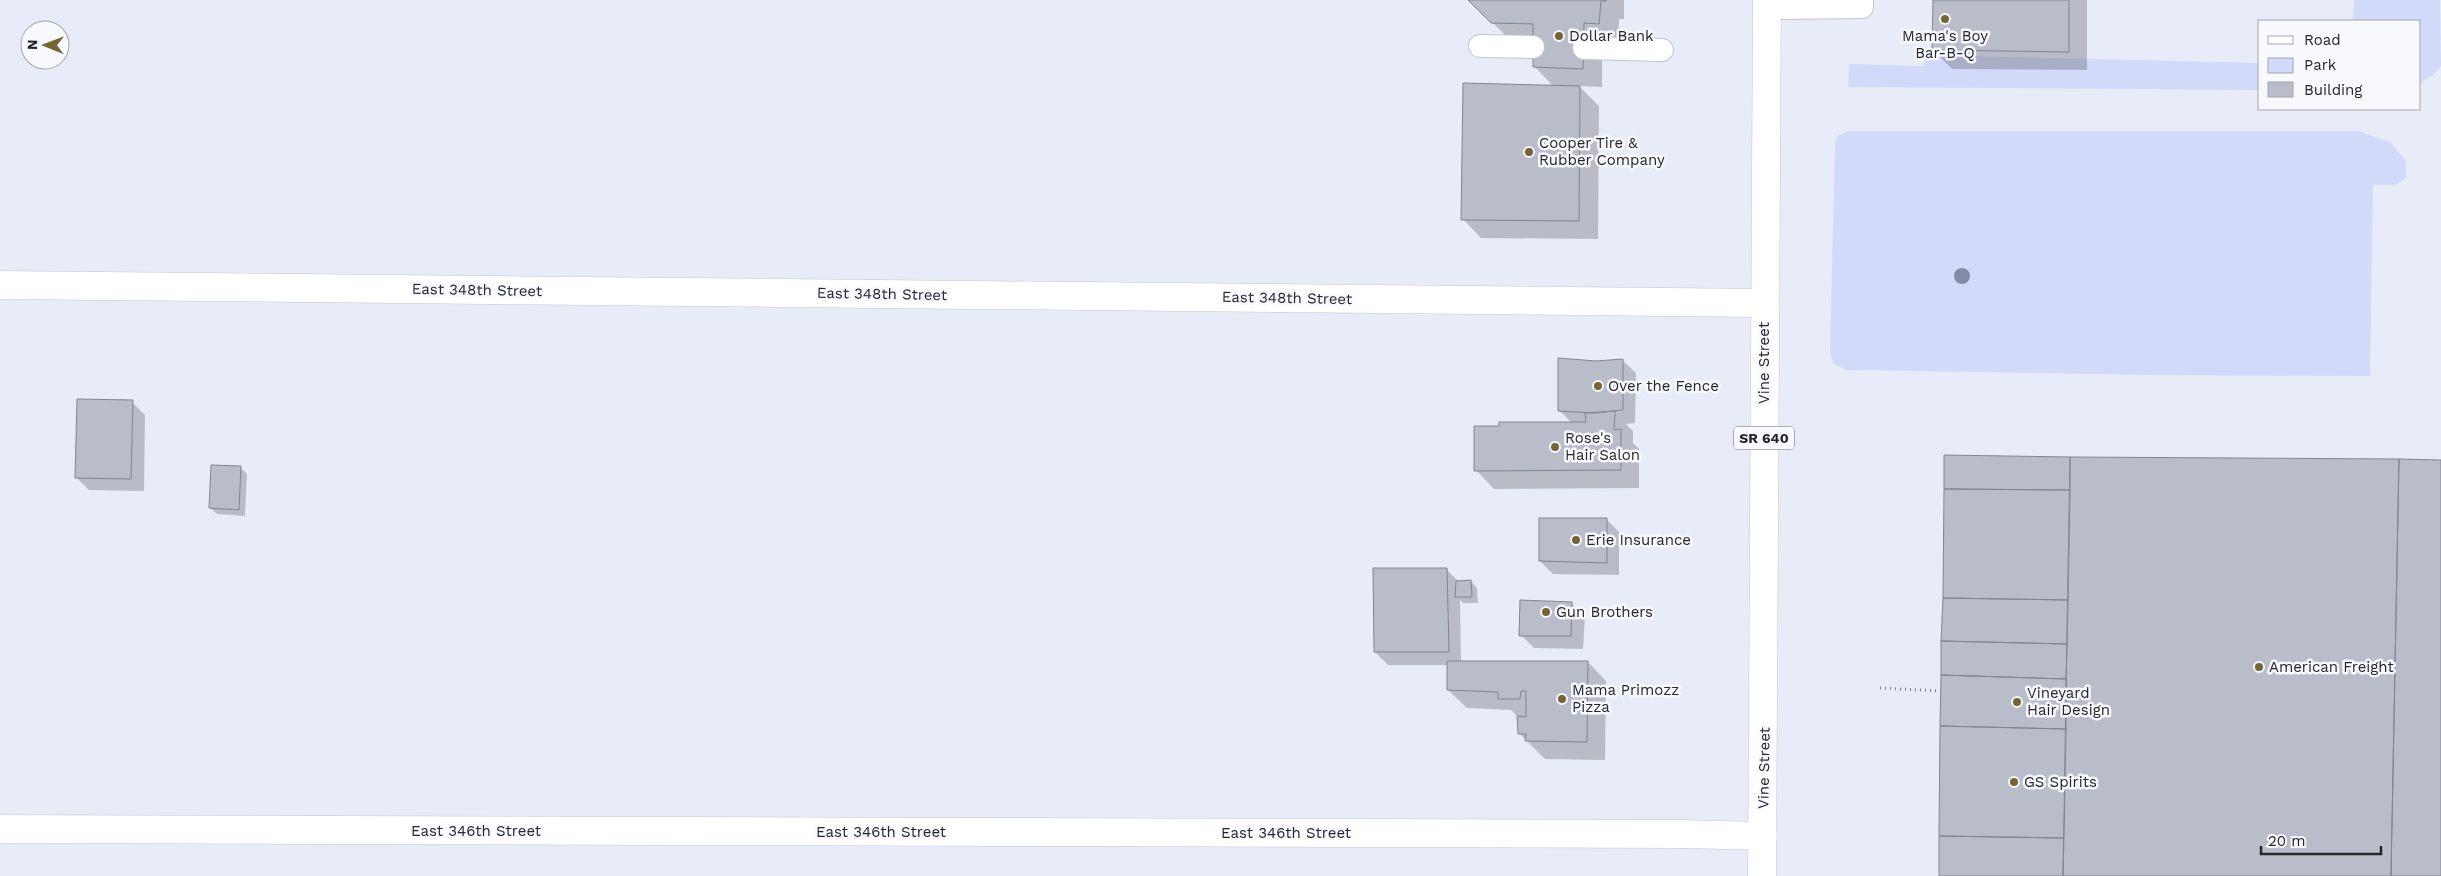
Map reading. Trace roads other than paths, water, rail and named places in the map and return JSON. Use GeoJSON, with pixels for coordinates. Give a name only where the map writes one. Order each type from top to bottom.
{"type":"FeatureCollection","features":[{"type":"Feature","properties":{"kind":"street","name":"Vine Street"},"geometry":{"type":"LineString","coordinates":[[1762,876],[1765,708],[1764,303],[1767,4]]}},
{"type":"Feature","properties":{"kind":"street","name":"East 348th Street"},"geometry":{"type":"LineString","coordinates":[[0,285],[1764,303]]}},
{"type":"Feature","properties":{"kind":"street","name":"East 346th Street"},"geometry":{"type":"LineString","coordinates":[[0,829],[1682,834],[1762,836]]}},
{"type":"Feature","properties":{"kind":"lane"},"geometry":{"type":"LineString","coordinates":[[1767,4],[1862,7],[1862,0]]}},
{"type":"Feature","properties":{"kind":"lane"},"geometry":{"type":"LineString","coordinates":[[1480,46],[1533,48]]}},
{"type":"Feature","properties":{"kind":"lane"},"geometry":{"type":"LineString","coordinates":[[1584,48],[1662,50]]}},
{"type":"Feature","properties":{"kind":"place","name":"Mama's Boy Bar-B-Q"},"geometry":{"type":"Point","coordinates":[1945,19]}},
{"type":"Feature","properties":{"kind":"place","name":"Dollar Bank"},"geometry":{"type":"Point","coordinates":[1559,36]}},
{"type":"Feature","properties":{"kind":"place","name":"Cooper Tire & Rubber Company"},"geometry":{"type":"Point","coordinates":[1529,152]}},
{"type":"Feature","properties":{"kind":"place","name":"Over the Fence"},"geometry":{"type":"Point","coordinates":[1598,386]}},
{"type":"Feature","properties":{"kind":"place","name":"Rose's Hair Salon"},"geometry":{"type":"Point","coordinates":[1555,447]}},
{"type":"Feature","properties":{"kind":"place","name":"Erie Insurance"},"geometry":{"type":"Point","coordinates":[1576,540]}},
{"type":"Feature","properties":{"kind":"place","name":"Gun Brothers"},"geometry":{"type":"Point","coordinates":[1546,612]}},
{"type":"Feature","properties":{"kind":"place","name":"American Freight"},"geometry":{"type":"Point","coordinates":[2259,667]}},
{"type":"Feature","properties":{"kind":"place","name":"Mama Primozz Pizza"},"geometry":{"type":"Point","coordinates":[1562,699]}},
{"type":"Feature","properties":{"kind":"place","name":"Vineyard Hair Design"},"geometry":{"type":"Point","coordinates":[2017,702]}},
{"type":"Feature","properties":{"kind":"place","name":"GS Spirits"},"geometry":{"type":"Point","coordinates":[2014,782]}}]}
